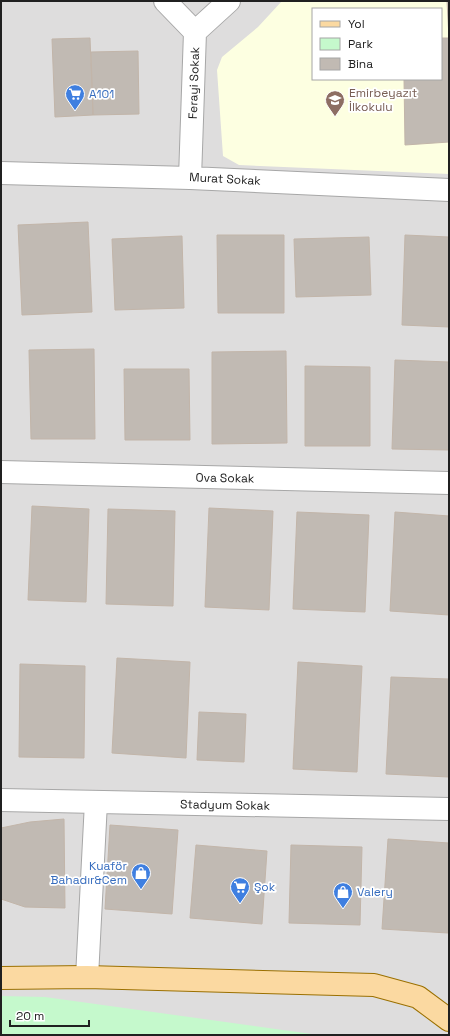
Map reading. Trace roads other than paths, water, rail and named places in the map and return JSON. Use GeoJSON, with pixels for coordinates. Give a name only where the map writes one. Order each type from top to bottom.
{"type":"FeatureCollection","features":[{"type":"Feature","properties":{"kind":"main road"},"geometry":{"type":"LineString","coordinates":[[1,978],[87,978],[374,985],[418,996],[449,1020]]}},
{"type":"Feature","properties":{"kind":"street","name":"Ferayi Sokak"},"geometry":{"type":"LineString","coordinates":[[165,1],[195,32],[190,178]]}},
{"type":"Feature","properties":{"kind":"street"},"geometry":{"type":"LineString","coordinates":[[195,32],[229,1]]}},
{"type":"Feature","properties":{"kind":"street","name":"Murat Sokak"},"geometry":{"type":"LineString","coordinates":[[1,173],[190,178],[449,190]]}},
{"type":"Feature","properties":{"kind":"street","name":"Ova Sokak"},"geometry":{"type":"LineString","coordinates":[[1,472],[449,483]]}},
{"type":"Feature","properties":{"kind":"street","name":"Stadyum Sokak"},"geometry":{"type":"LineString","coordinates":[[1,800],[449,809]]}},
{"type":"Feature","properties":{"kind":"street"},"geometry":{"type":"LineString","coordinates":[[87,978],[96,802]]}},
{"type":"Feature","properties":{"kind":"place","name":"A101"},"geometry":{"type":"Point","coordinates":[75,111]}},
{"type":"Feature","properties":{"kind":"place","name":"Emirbeyazıt İlkokulu"},"geometry":{"type":"Point","coordinates":[335,117]}},
{"type":"Feature","properties":{"kind":"place","name":"Kuaför Bahadır&Cem"},"geometry":{"type":"Point","coordinates":[141,890]}},
{"type":"Feature","properties":{"kind":"place","name":"Şok"},"geometry":{"type":"Point","coordinates":[240,904]}},
{"type":"Feature","properties":{"kind":"place","name":"Valery"},"geometry":{"type":"Point","coordinates":[343,909]}}]}
